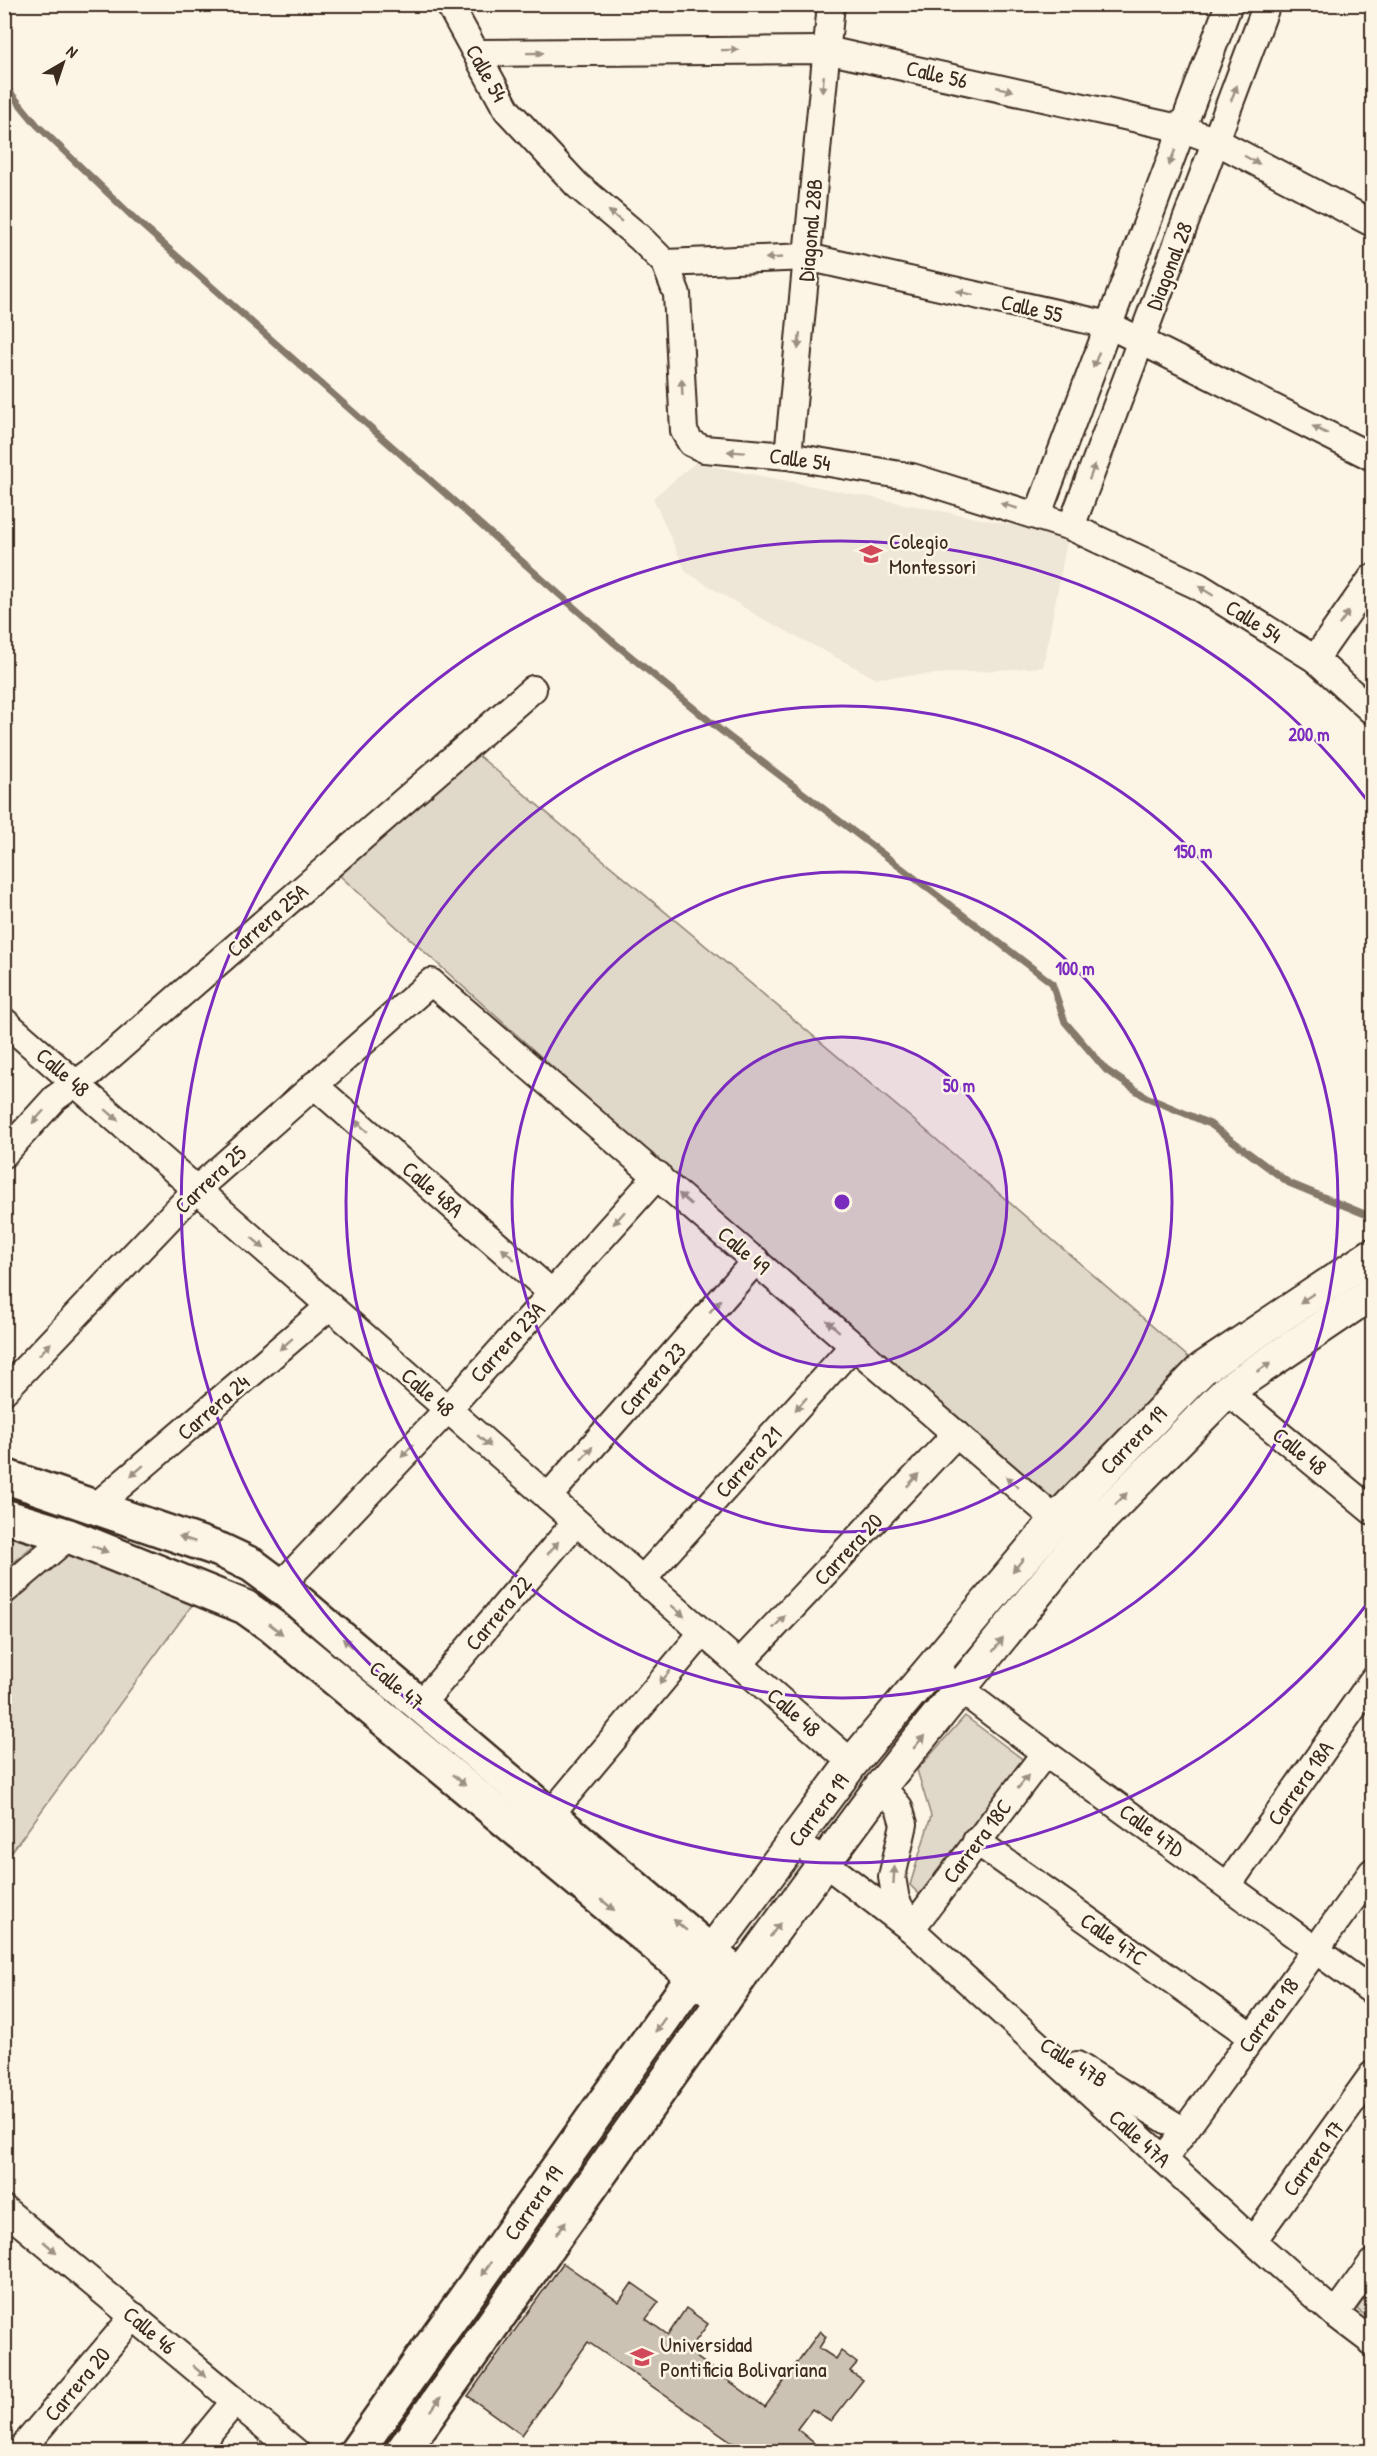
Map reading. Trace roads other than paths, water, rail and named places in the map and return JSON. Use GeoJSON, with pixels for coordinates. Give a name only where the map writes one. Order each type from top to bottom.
{"type":"FeatureCollection","features":[{"type":"Feature","properties":{"kind":"main road","name":"Calle 47"},"geometry":{"type":"LineString","coordinates":[[4,1476],[220,1550],[252,1565],[280,1586],[550,1815],[731,1989]]}},
{"type":"Feature","properties":{"kind":"main road","name":"Calle 47"},"geometry":{"type":"LineString","coordinates":[[4,1516],[69,1536],[245,1607],[272,1626],[421,1749],[703,1964]]}},
{"type":"Feature","properties":{"kind":"main road"},"geometry":{"type":"LineString","coordinates":[[421,1749],[431,1714]]}},
{"type":"Feature","properties":{"kind":"main road","name":"Carrera 19"},"geometry":{"type":"LineString","coordinates":[[356,2451],[703,1964]]}},
{"type":"Feature","properties":{"kind":"main road","name":"Carrera 19"},"geometry":{"type":"LineString","coordinates":[[402,2451],[731,1989]]}},
{"type":"Feature","properties":{"kind":"street","name":"Calle 54"},"geometry":{"type":"LineString","coordinates":[[449,4],[507,110],[577,185],[640,238],[665,263],[677,294],[684,431],[692,443],[704,449],[788,456],[912,477],[1038,514],[1071,527],[1198,586],[1315,659],[1372,711]]}},
{"type":"Feature","properties":{"kind":"street","name":"Diagonal 28B"},"geometry":{"type":"LineString","coordinates":[[788,456],[831,4]]}},
{"type":"Feature","properties":{"kind":"street","name":"Diagonal 28"},"geometry":{"type":"LineString","coordinates":[[1038,514],[1229,4]]}},
{"type":"Feature","properties":{"kind":"street","name":"Diagonal 28"},"geometry":{"type":"LineString","coordinates":[[1071,527],[1267,4]]}},
{"type":"Feature","properties":{"kind":"street","name":"Calle 56"},"geometry":{"type":"LineString","coordinates":[[477,53],[826,50],[1183,129],[1216,141],[1372,223]]}},
{"type":"Feature","properties":{"kind":"street","name":"Calle 55"},"geometry":{"type":"LineString","coordinates":[[665,263],[807,257],[1109,325],[1141,339],[1372,457]]}},
{"type":"Feature","properties":{"kind":"street"},"geometry":{"type":"LineString","coordinates":[[1315,659],[1372,578]]}},
{"type":"Feature","properties":{"kind":"street","name":"Carrera 25A"},"geometry":{"type":"LineString","coordinates":[[4,1154],[55,1098],[93,1071],[533,689]]}},
{"type":"Feature","properties":{"kind":"street","name":"Carrera 25"},"geometry":{"type":"LineString","coordinates":[[4,1391],[197,1189],[431,982]]}},
{"type":"Feature","properties":{"kind":"street","name":"Calle 49"},"geometry":{"type":"LineString","coordinates":[[431,982],[658,1175],[1056,1520]]}},
{"type":"Feature","properties":{"kind":"street","name":"Calle 48"},"geometry":{"type":"LineString","coordinates":[[4,1021],[852,1763]]}},
{"type":"Feature","properties":{"kind":"street","name":"Calle 48A"},"geometry":{"type":"LineString","coordinates":[[314,1085],[552,1293]]}},
{"type":"Feature","properties":{"kind":"street","name":"Carrera 23A"},"geometry":{"type":"LineString","coordinates":[[280,1586],[448,1409],[658,1175]]}},
{"type":"Feature","properties":{"kind":"street","name":"Carrera 23"},"geometry":{"type":"LineString","coordinates":[[548,1497],[756,1260]]}},
{"type":"Feature","properties":{"kind":"street","name":"Carrera 19"},"geometry":{"type":"LineString","coordinates":[[703,1964],[852,1763],[1056,1520],[1202,1369],[1364,1260]]}},
{"type":"Feature","properties":{"kind":"street","name":"Carrera 19"},"geometry":{"type":"LineString","coordinates":[[731,1989],[881,1786],[961,1690],[1080,1540],[1227,1391],[1372,1293]]}},
{"type":"Feature","properties":{"kind":"street","name":"Carrera 24"},"geometry":{"type":"LineString","coordinates":[[95,1507],[330,1306]]}},
{"type":"Feature","properties":{"kind":"street","name":"Carrera 21"},"geometry":{"type":"LineString","coordinates":[[642,1580],[854,1345]]}},
{"type":"Feature","properties":{"kind":"street","name":"Calle 48"},"geometry":{"type":"LineString","coordinates":[[1227,1391],[1372,1511]]}},
{"type":"Feature","properties":{"kind":"street","name":"Carrera 20"},"geometry":{"type":"LineString","coordinates":[[739,1664],[956,1434]]}},
{"type":"Feature","properties":{"kind":"street","name":"Carrera 22"},"geometry":{"type":"LineString","coordinates":[[431,1714],[576,1521]]}},
{"type":"Feature","properties":{"kind":"street"},"geometry":{"type":"LineString","coordinates":[[4,1591],[69,1536]]}},
{"type":"Feature","properties":{"kind":"street"},"geometry":{"type":"LineString","coordinates":[[550,1815],[703,1632]]}},
{"type":"Feature","properties":{"kind":"street","name":"Calle 47D"},"geometry":{"type":"LineString","coordinates":[[932,1668],[1045,1754],[1372,1991]]}},
{"type":"Feature","properties":{"kind":"street","name":"Carrera 18A"},"geometry":{"type":"LineString","coordinates":[[1228,1885],[1372,1681]]}},
{"type":"Feature","properties":{"kind":"street","name":"Carrera 18C"},"geometry":{"type":"LineString","coordinates":[[911,1929],[976,1841],[1045,1754]]}},
{"type":"Feature","properties":{"kind":"street"},"geometry":{"type":"LineString","coordinates":[[881,1786],[899,1807],[904,1824],[892,1877],[896,1900],[911,1929]]}},
{"type":"Feature","properties":{"kind":"street","name":"Calle 47A"},"geometry":{"type":"LineString","coordinates":[[795,1840],[911,1929],[1253,2241],[1335,2314],[1372,2342]]}},
{"type":"Feature","properties":{"kind":"street","name":"Calle 47C"},"geometry":{"type":"LineString","coordinates":[[976,1841],[1252,2037]]}},
{"type":"Feature","properties":{"kind":"street","name":"Carrera 18"},"geometry":{"type":"LineString","coordinates":[[1164,2159],[1372,1872]]}},
{"type":"Feature","properties":{"kind":"street","name":"Calle 47B"},"geometry":{"type":"LineString","coordinates":[[1024,2032],[1184,2131]]}},
{"type":"Feature","properties":{"kind":"street","name":"Carrera 17"},"geometry":{"type":"LineString","coordinates":[[1253,2241],[1372,2075]]}},
{"type":"Feature","properties":{"kind":"street","name":"Calle 46"},"geometry":{"type":"LineString","coordinates":[[4,2209],[296,2451]]}},
{"type":"Feature","properties":{"kind":"street"},"geometry":{"type":"LineString","coordinates":[[1335,2314],[1372,2263]]}},
{"type":"Feature","properties":{"kind":"street","name":"Carrera 20"},"geometry":{"type":"LineString","coordinates":[[20,2451],[134,2316]]}},
{"type":"Feature","properties":{"kind":"street"},"geometry":{"type":"LineString","coordinates":[[193,2451],[235,2401]]}},
{"type":"Feature","properties":{"kind":"waterway"},"geometry":{"type":"LineString","coordinates":[[4,85],[37,125],[135,219],[612,641],[719,729],[1052,983],[1065,1022],[1106,1070],[1146,1097],[1210,1124],[1289,1183],[1372,1217]]}},
{"type":"Feature","properties":{"kind":"place","name":"Colegio Montessori"},"geometry":{"type":"Point","coordinates":[871,554]}},
{"type":"Feature","properties":{"kind":"place","name":"Universidad Pontificia Bolivariana"},"geometry":{"type":"Point","coordinates":[642,2357]}}]}
